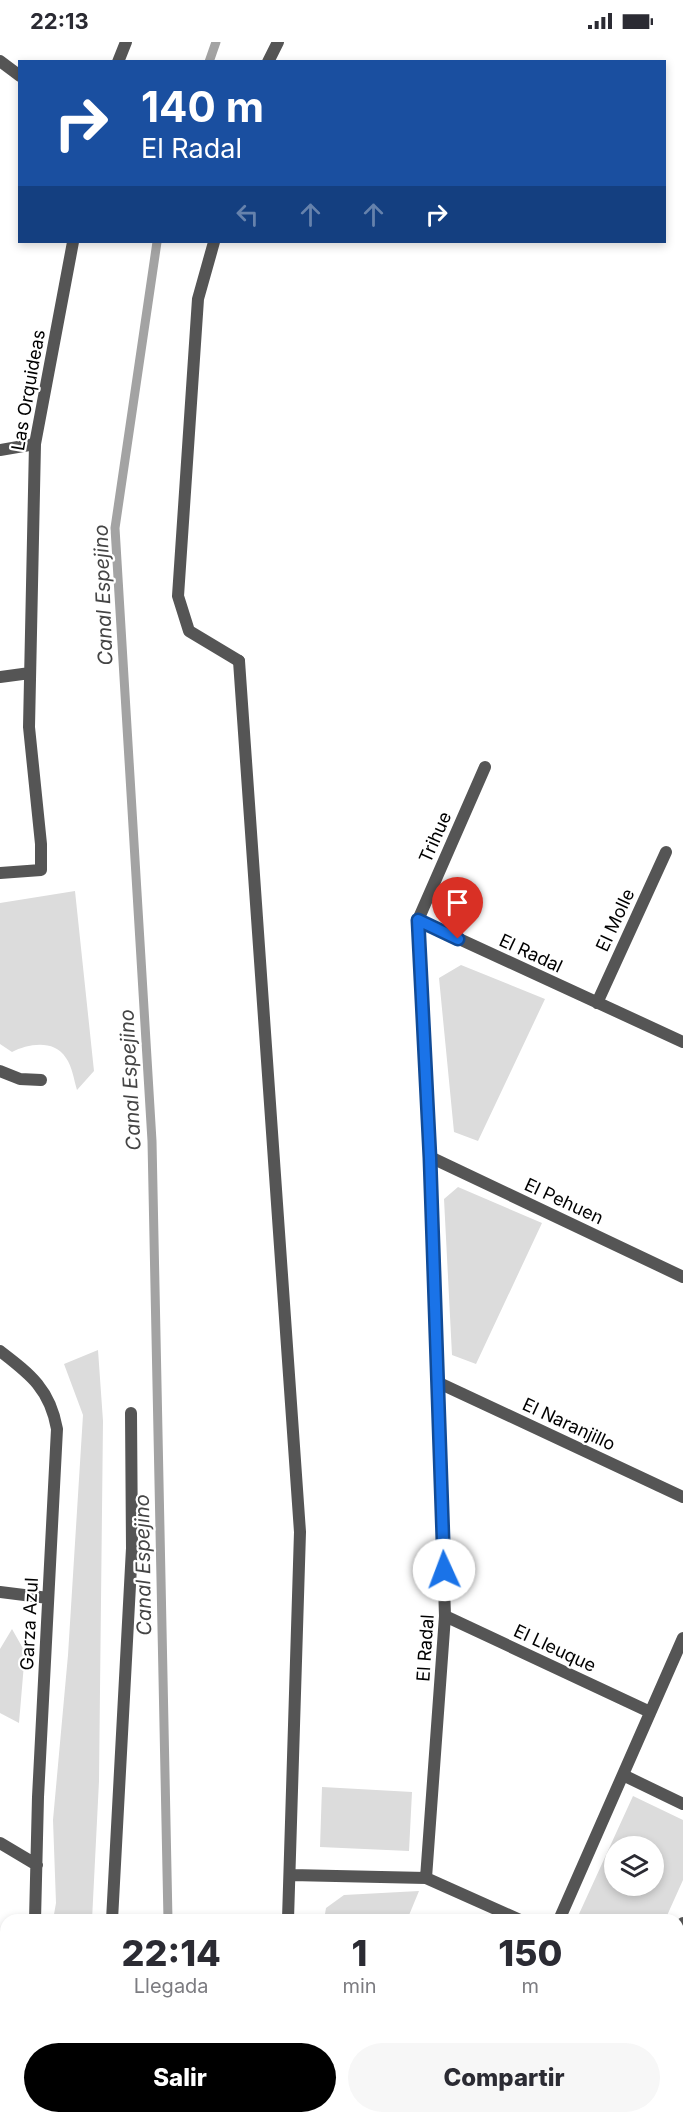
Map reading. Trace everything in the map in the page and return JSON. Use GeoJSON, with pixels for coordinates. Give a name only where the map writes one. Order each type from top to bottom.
{"type":"FeatureCollection","features":[{"type":"Feature","properties":{"kind":"street"},"geometry":{"type":"LineString","coordinates":[[119,60],[126,42]]}},
{"type":"Feature","properties":{"kind":"street"},"geometry":{"type":"LineString","coordinates":[[269,60],[278,42]]}},
{"type":"Feature","properties":{"kind":"street"},"geometry":{"type":"LineString","coordinates":[[0,62],[18,75]]}},
{"type":"Feature","properties":{"kind":"street","name":"Las Orquideas"},"geometry":{"type":"LineString","coordinates":[[0,873],[41,870],[41,844],[29,727],[35,444],[73,243]]}},
{"type":"Feature","properties":{"kind":"street"},"geometry":{"type":"LineString","coordinates":[[214,243],[198,299],[178,596],[189,631],[239,662],[300,1532],[288,1914]]}},
{"type":"Feature","properties":{"kind":"street"},"geometry":{"type":"LineString","coordinates":[[0,450],[35,444]]}},
{"type":"Feature","properties":{"kind":"street"},"geometry":{"type":"LineString","coordinates":[[0,677],[30,673]]}},
{"type":"Feature","properties":{"kind":"street","name":"Trihue"},"geometry":{"type":"LineString","coordinates":[[418,920],[485,767]]}},
{"type":"Feature","properties":{"kind":"street","name":"El Molle"},"geometry":{"type":"LineString","coordinates":[[597,1003],[666,852]]}},
{"type":"Feature","properties":{"kind":"street","name":"El Radal"},"geometry":{"type":"LineString","coordinates":[[426,1878],[446,1616],[430,1158],[418,920],[683,1042]]}},
{"type":"Feature","properties":{"kind":"street"},"geometry":{"type":"LineString","coordinates":[[0,1071],[20,1079],[41,1080]]}},
{"type":"Feature","properties":{"kind":"street","name":"El Pehuen"},"geometry":{"type":"LineString","coordinates":[[430,1158],[683,1277]]}},
{"type":"Feature","properties":{"kind":"street","name":"Garza Azul"},"geometry":{"type":"LineString","coordinates":[[0,1351],[38,1383],[51,1406],[56,1423],[38,1797],[35,1914]]}},
{"type":"Feature","properties":{"kind":"street","name":"El Naranjillo"},"geometry":{"type":"LineString","coordinates":[[439,1383],[683,1497]]}},
{"type":"Feature","properties":{"kind":"street"},"geometry":{"type":"LineString","coordinates":[[112,1914],[132,1548],[131,1413]]}},
{"type":"Feature","properties":{"kind":"street"},"geometry":{"type":"LineString","coordinates":[[0,1592],[48,1598]]}},
{"type":"Feature","properties":{"kind":"street","name":"El Lleuque"},"geometry":{"type":"LineString","coordinates":[[446,1616],[650,1712]]}},
{"type":"Feature","properties":{"kind":"street"},"geometry":{"type":"LineString","coordinates":[[562,1914],[683,1638]]}},
{"type":"Feature","properties":{"kind":"street"},"geometry":{"type":"LineString","coordinates":[[623,1775],[683,1804]]}},
{"type":"Feature","properties":{"kind":"street"},"geometry":{"type":"LineString","coordinates":[[0,1843],[37,1865]]}},
{"type":"Feature","properties":{"kind":"street"},"geometry":{"type":"LineString","coordinates":[[291,1875],[426,1878],[507,1914]]}},
{"type":"Feature","properties":{"kind":"shaded area"},"geometry":{"type":"Polygon","coordinates":[[[75,891],[94,1071],[77,1090],[68,1061],[55,1048],[33,1045],[12,1052],[0,1044],[0,903],[75,891]]]}},
{"type":"Feature","properties":{"kind":"shaded area"},"geometry":{"type":"Polygon","coordinates":[[[461,965],[545,999],[478,1141],[454,1132],[439,978],[461,965]]]}},
{"type":"Feature","properties":{"kind":"shaded area"},"geometry":{"type":"Polygon","coordinates":[[[458,1187],[542,1223],[476,1364],[452,1355],[444,1199],[458,1187]]]}},
{"type":"Feature","properties":{"kind":"shaded area"},"geometry":{"type":"Polygon","coordinates":[[[98,1350],[103,1421],[99,1781],[92,1914],[54,1914],[56,1903],[53,1820],[68,1655],[83,1415],[64,1364],[98,1350]]]}},
{"type":"Feature","properties":{"kind":"shaded area"},"geometry":{"type":"Polygon","coordinates":[[[12,1629],[25,1652],[19,1723],[0,1713],[0,1649],[12,1629]]]}},
{"type":"Feature","properties":{"kind":"shaded area"},"geometry":{"type":"Polygon","coordinates":[[[322,1787],[412,1792],[409,1851],[320,1847],[322,1787]]]}},
{"type":"Feature","properties":{"kind":"shaded area"},"geometry":{"type":"Polygon","coordinates":[[[633,1796],[683,1820],[683,1880],[668,1914],[579,1914],[604,1859],[604,1896],[664,1896],[664,1836],[615,1836],[633,1796]]]}},
{"type":"Feature","properties":{"kind":"shaded area"},"geometry":{"type":"Polygon","coordinates":[[[419,1891],[409,1914],[325,1914],[326,1908],[344,1895],[419,1891]]]}},
{"type":"Feature","properties":{"kind":"waterway","name":"Canal Espejino"},"geometry":{"type":"LineString","coordinates":[[210,60],[216,42]]}},
{"type":"Feature","properties":{"kind":"waterway","name":"Canal Espejino"},"geometry":{"type":"LineString","coordinates":[[157,243],[115,528],[152,1141],[168,1914]]}},
{"type":"Feature","properties":{"kind":"route"},"geometry":{"type":"LineString","coordinates":[[444,1570],[439,1383],[418,920],[458,939]]}}]}
